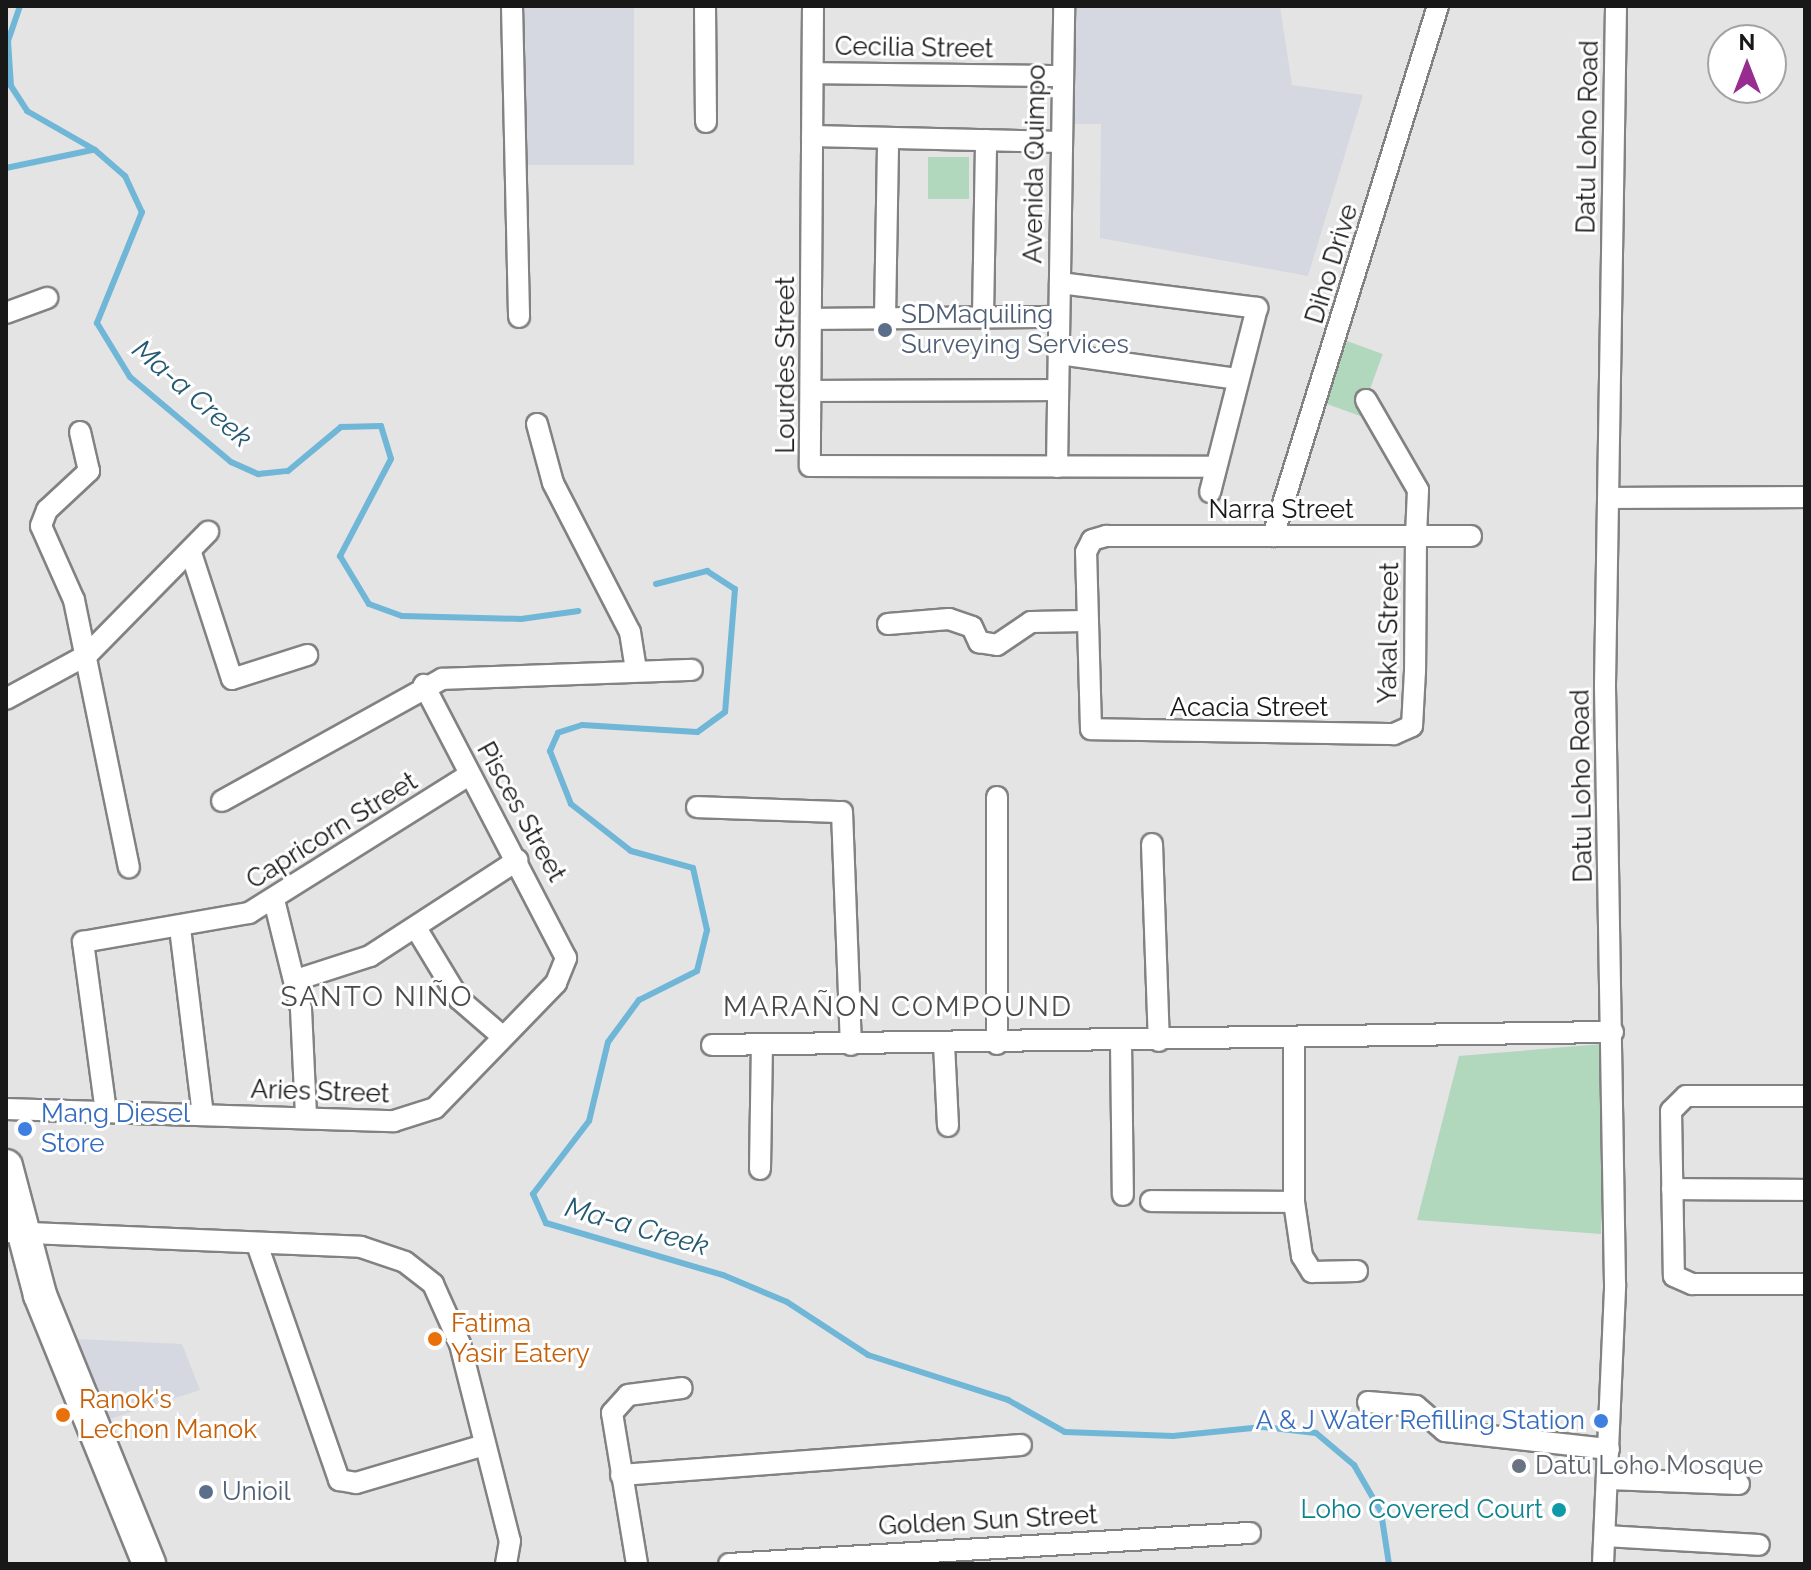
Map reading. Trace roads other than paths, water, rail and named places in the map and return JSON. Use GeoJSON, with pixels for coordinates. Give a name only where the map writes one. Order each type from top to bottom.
{"type":"FeatureCollection","features":[{"type":"Feature","properties":{"kind":"main road"},"geometry":{"type":"LineString","coordinates":[[6,1166],[14,1233],[149,1564]]}},
{"type":"Feature","properties":{"kind":"street"},"geometry":{"type":"LineString","coordinates":[[512,6],[519,317]]}},
{"type":"Feature","properties":{"kind":"street"},"geometry":{"type":"LineString","coordinates":[[705,6],[706,122]]}},
{"type":"Feature","properties":{"kind":"street","name":"Lourdes Street"},"geometry":{"type":"LineString","coordinates":[[813,6],[810,466],[1215,467]]}},
{"type":"Feature","properties":{"kind":"street","name":"Avenida Quimpo"},"geometry":{"type":"LineString","coordinates":[[1057,467],[1064,6]]}},
{"type":"Feature","properties":{"kind":"street","name":"Diho Drive"},"geometry":{"type":"LineString","coordinates":[[1273,536],[1438,6]]}},
{"type":"Feature","properties":{"kind":"street","name":"Datu Loho Road"},"geometry":{"type":"LineString","coordinates":[[1603,1564],[1609,1449],[1613,1032],[1605,685],[1611,498],[1616,6]]}},
{"type":"Feature","properties":{"kind":"street","name":"Cecilia Street"},"geometry":{"type":"LineString","coordinates":[[813,73],[1063,76]]}},
{"type":"Feature","properties":{"kind":"street"},"geometry":{"type":"LineString","coordinates":[[812,136],[1062,142]]}},
{"type":"Feature","properties":{"kind":"street"},"geometry":{"type":"LineString","coordinates":[[885,318],[888,138]]}},
{"type":"Feature","properties":{"kind":"street"},"geometry":{"type":"LineString","coordinates":[[983,317],[986,140]]}},
{"type":"Feature","properties":{"kind":"street"},"geometry":{"type":"LineString","coordinates":[[1060,283],[1257,308],[1210,492]]}},
{"type":"Feature","properties":{"kind":"street"},"geometry":{"type":"LineString","coordinates":[[6,313],[47,298]]}},
{"type":"Feature","properties":{"kind":"street"},"geometry":{"type":"LineString","coordinates":[[811,319],[1059,317]]}},
{"type":"Feature","properties":{"kind":"street"},"geometry":{"type":"LineString","coordinates":[[1059,354],[1237,379]]}},
{"type":"Feature","properties":{"kind":"street"},"geometry":{"type":"LineString","coordinates":[[811,391],[1058,390]]}},
{"type":"Feature","properties":{"kind":"street","name":"Yakal Street"},"geometry":{"type":"LineString","coordinates":[[1366,400],[1418,490],[1408,730]]}},
{"type":"Feature","properties":{"kind":"street"},"geometry":{"type":"LineString","coordinates":[[537,424],[553,483],[630,632],[636,671]]}},
{"type":"Feature","properties":{"kind":"street"},"geometry":{"type":"LineString","coordinates":[[80,432],[89,471],[47,510],[41,526],[70,586],[87,655],[129,867]]}},
{"type":"Feature","properties":{"kind":"street"},"geometry":{"type":"LineString","coordinates":[[1611,498],[1805,497]]}},
{"type":"Feature","properties":{"kind":"street"},"geometry":{"type":"LineString","coordinates":[[6,699],[87,655],[192,556],[208,532]]}},
{"type":"Feature","properties":{"kind":"street","name":"Narra Street"},"geometry":{"type":"LineString","coordinates":[[1086,621],[1092,540],[1471,536]]}},
{"type":"Feature","properties":{"kind":"street"},"geometry":{"type":"LineString","coordinates":[[192,556],[232,679],[307,655]]}},
{"type":"Feature","properties":{"kind":"street"},"geometry":{"type":"LineString","coordinates":[[888,624],[949,619],[972,627],[979,642],[997,645],[1031,622],[1086,621]]}},
{"type":"Feature","properties":{"kind":"street","name":"Acacia Street"},"geometry":{"type":"LineString","coordinates":[[1086,621],[1091,729],[1408,730]]}},
{"type":"Feature","properties":{"kind":"street"},"geometry":{"type":"LineString","coordinates":[[222,801],[424,685],[469,674],[692,670]]}},
{"type":"Feature","properties":{"kind":"street","name":"Pisces Street"},"geometry":{"type":"LineString","coordinates":[[424,685],[469,775],[560,936],[565,966]]}},
{"type":"Feature","properties":{"kind":"street","name":"Capricorn Street"},"geometry":{"type":"LineString","coordinates":[[106,1112],[81,947],[95,936],[180,928],[240,916],[274,900],[469,775]]}},
{"type":"Feature","properties":{"kind":"street"},"geometry":{"type":"LineString","coordinates":[[997,797],[997,1044]]}},
{"type":"Feature","properties":{"kind":"street"},"geometry":{"type":"LineString","coordinates":[[697,807],[842,812],[851,1045]]}},
{"type":"Feature","properties":{"kind":"street"},"geometry":{"type":"LineString","coordinates":[[1152,844],[1159,1041]]}},
{"type":"Feature","properties":{"kind":"street"},"geometry":{"type":"LineString","coordinates":[[296,980],[347,968],[416,928],[518,860]]}},
{"type":"Feature","properties":{"kind":"street"},"geometry":{"type":"LineString","coordinates":[[274,900],[296,980],[306,1117]]}},
{"type":"Feature","properties":{"kind":"street"},"geometry":{"type":"LineString","coordinates":[[180,928],[203,1114]]}},
{"type":"Feature","properties":{"kind":"street"},"geometry":{"type":"LineString","coordinates":[[416,928],[459,999],[503,1037]]}},
{"type":"Feature","properties":{"kind":"street","name":"Aries Street"},"geometry":{"type":"LineString","coordinates":[[6,1109],[306,1117],[423,1116],[503,1037],[565,966]]}},
{"type":"Feature","properties":{"kind":"street"},"geometry":{"type":"LineString","coordinates":[[712,1045],[997,1044],[1613,1032]]}},
{"type":"Feature","properties":{"kind":"street"},"geometry":{"type":"LineString","coordinates":[[1294,1038],[1294,1202],[1305,1265],[1324,1274],[1357,1271]]}},
{"type":"Feature","properties":{"kind":"street"},"geometry":{"type":"LineString","coordinates":[[1121,1042],[1123,1195]]}},
{"type":"Feature","properties":{"kind":"street"},"geometry":{"type":"LineString","coordinates":[[944,1044],[948,1126]]}},
{"type":"Feature","properties":{"kind":"street"},"geometry":{"type":"LineString","coordinates":[[760,1169],[762,1045]]}},
{"type":"Feature","properties":{"kind":"street"},"geometry":{"type":"LineString","coordinates":[[1805,1096],[1675,1100],[1672,1189],[1677,1280],[1805,1284]]}},
{"type":"Feature","properties":{"kind":"street"},"geometry":{"type":"LineString","coordinates":[[1672,1189],[1805,1190]]}},
{"type":"Feature","properties":{"kind":"street"},"geometry":{"type":"LineString","coordinates":[[1151,1201],[1294,1202]]}},
{"type":"Feature","properties":{"kind":"street"},"geometry":{"type":"LineString","coordinates":[[14,1233],[258,1247],[377,1249],[424,1274],[460,1344],[510,1541],[506,1564]]}},
{"type":"Feature","properties":{"kind":"street"},"geometry":{"type":"LineString","coordinates":[[258,1247],[339,1480],[356,1483],[484,1445]]}},
{"type":"Feature","properties":{"kind":"street"},"geometry":{"type":"LineString","coordinates":[[637,1564],[612,1413],[617,1403],[682,1388]]}},
{"type":"Feature","properties":{"kind":"street"},"geometry":{"type":"LineString","coordinates":[[1368,1402],[1416,1406],[1445,1431],[1609,1449]]}},
{"type":"Feature","properties":{"kind":"street"},"geometry":{"type":"LineString","coordinates":[[621,1475],[1021,1445]]}},
{"type":"Feature","properties":{"kind":"street"},"geometry":{"type":"LineString","coordinates":[[1608,1479],[1739,1484]]}},
{"type":"Feature","properties":{"kind":"street","name":"Golden Sun Street"},"geometry":{"type":"LineString","coordinates":[[739,1563],[1055,1554],[1250,1533]]}},
{"type":"Feature","properties":{"kind":"street"},"geometry":{"type":"LineString","coordinates":[[1605,1536],[1759,1545]]}},
{"type":"Feature","properties":{"kind":"waterway","name":"Ma-a Creek"},"geometry":{"type":"LineString","coordinates":[[20,6],[8,41],[11,86],[27,111],[95,150],[125,176],[142,212],[97,323],[130,377],[231,462],[258,474],[288,471],[341,427],[381,426],[391,459],[340,556],[369,604],[402,616],[521,619],[578,611]]}},
{"type":"Feature","properties":{"kind":"waterway"},"geometry":{"type":"LineString","coordinates":[[6,168],[92,150]]}},
{"type":"Feature","properties":{"kind":"waterway","name":"Ma-a Creek"},"geometry":{"type":"LineString","coordinates":[[656,584],[707,571],[735,589],[725,712],[697,732],[582,725],[558,733],[550,751],[571,804],[631,851],[693,868],[707,930],[697,971],[639,1000],[608,1042],[589,1121],[533,1194],[546,1223],[723,1275],[787,1302],[868,1355],[1008,1400],[1065,1432],[1173,1436],[1263,1427],[1316,1433],[1354,1465],[1381,1512],[1389,1564]]}},
{"type":"Feature","properties":{"kind":"place","name":"SDMaquiling Surveying Services"},"geometry":{"type":"Point","coordinates":[885,330]}},
{"type":"Feature","properties":{"kind":"place","name":"Mang Diesel Store"},"geometry":{"type":"Point","coordinates":[25,1129]}},
{"type":"Feature","properties":{"kind":"place","name":"Fatima Yasir Eatery"},"geometry":{"type":"Point","coordinates":[435,1339]}},
{"type":"Feature","properties":{"kind":"place","name":"Ranok's Lechon Manok"},"geometry":{"type":"Point","coordinates":[63,1415]}},
{"type":"Feature","properties":{"kind":"place","name":"A & J Water Refilling Station"},"geometry":{"type":"Point","coordinates":[1601,1421]}},
{"type":"Feature","properties":{"kind":"place","name":"Datu Loho Mosque"},"geometry":{"type":"Point","coordinates":[1519,1466]}},
{"type":"Feature","properties":{"kind":"place","name":"Unioil"},"geometry":{"type":"Point","coordinates":[206,1492]}},
{"type":"Feature","properties":{"kind":"place","name":"Loho Covered Court"},"geometry":{"type":"Point","coordinates":[1559,1510]}},
{"type":"Feature","properties":{"kind":"district","name":"SANTO NIÑO"},"geometry":{"type":"Point","coordinates":[377,997]}},
{"type":"Feature","properties":{"kind":"district","name":"MARAÑON COMPOUND"},"geometry":{"type":"Point","coordinates":[898,1007]}}]}
